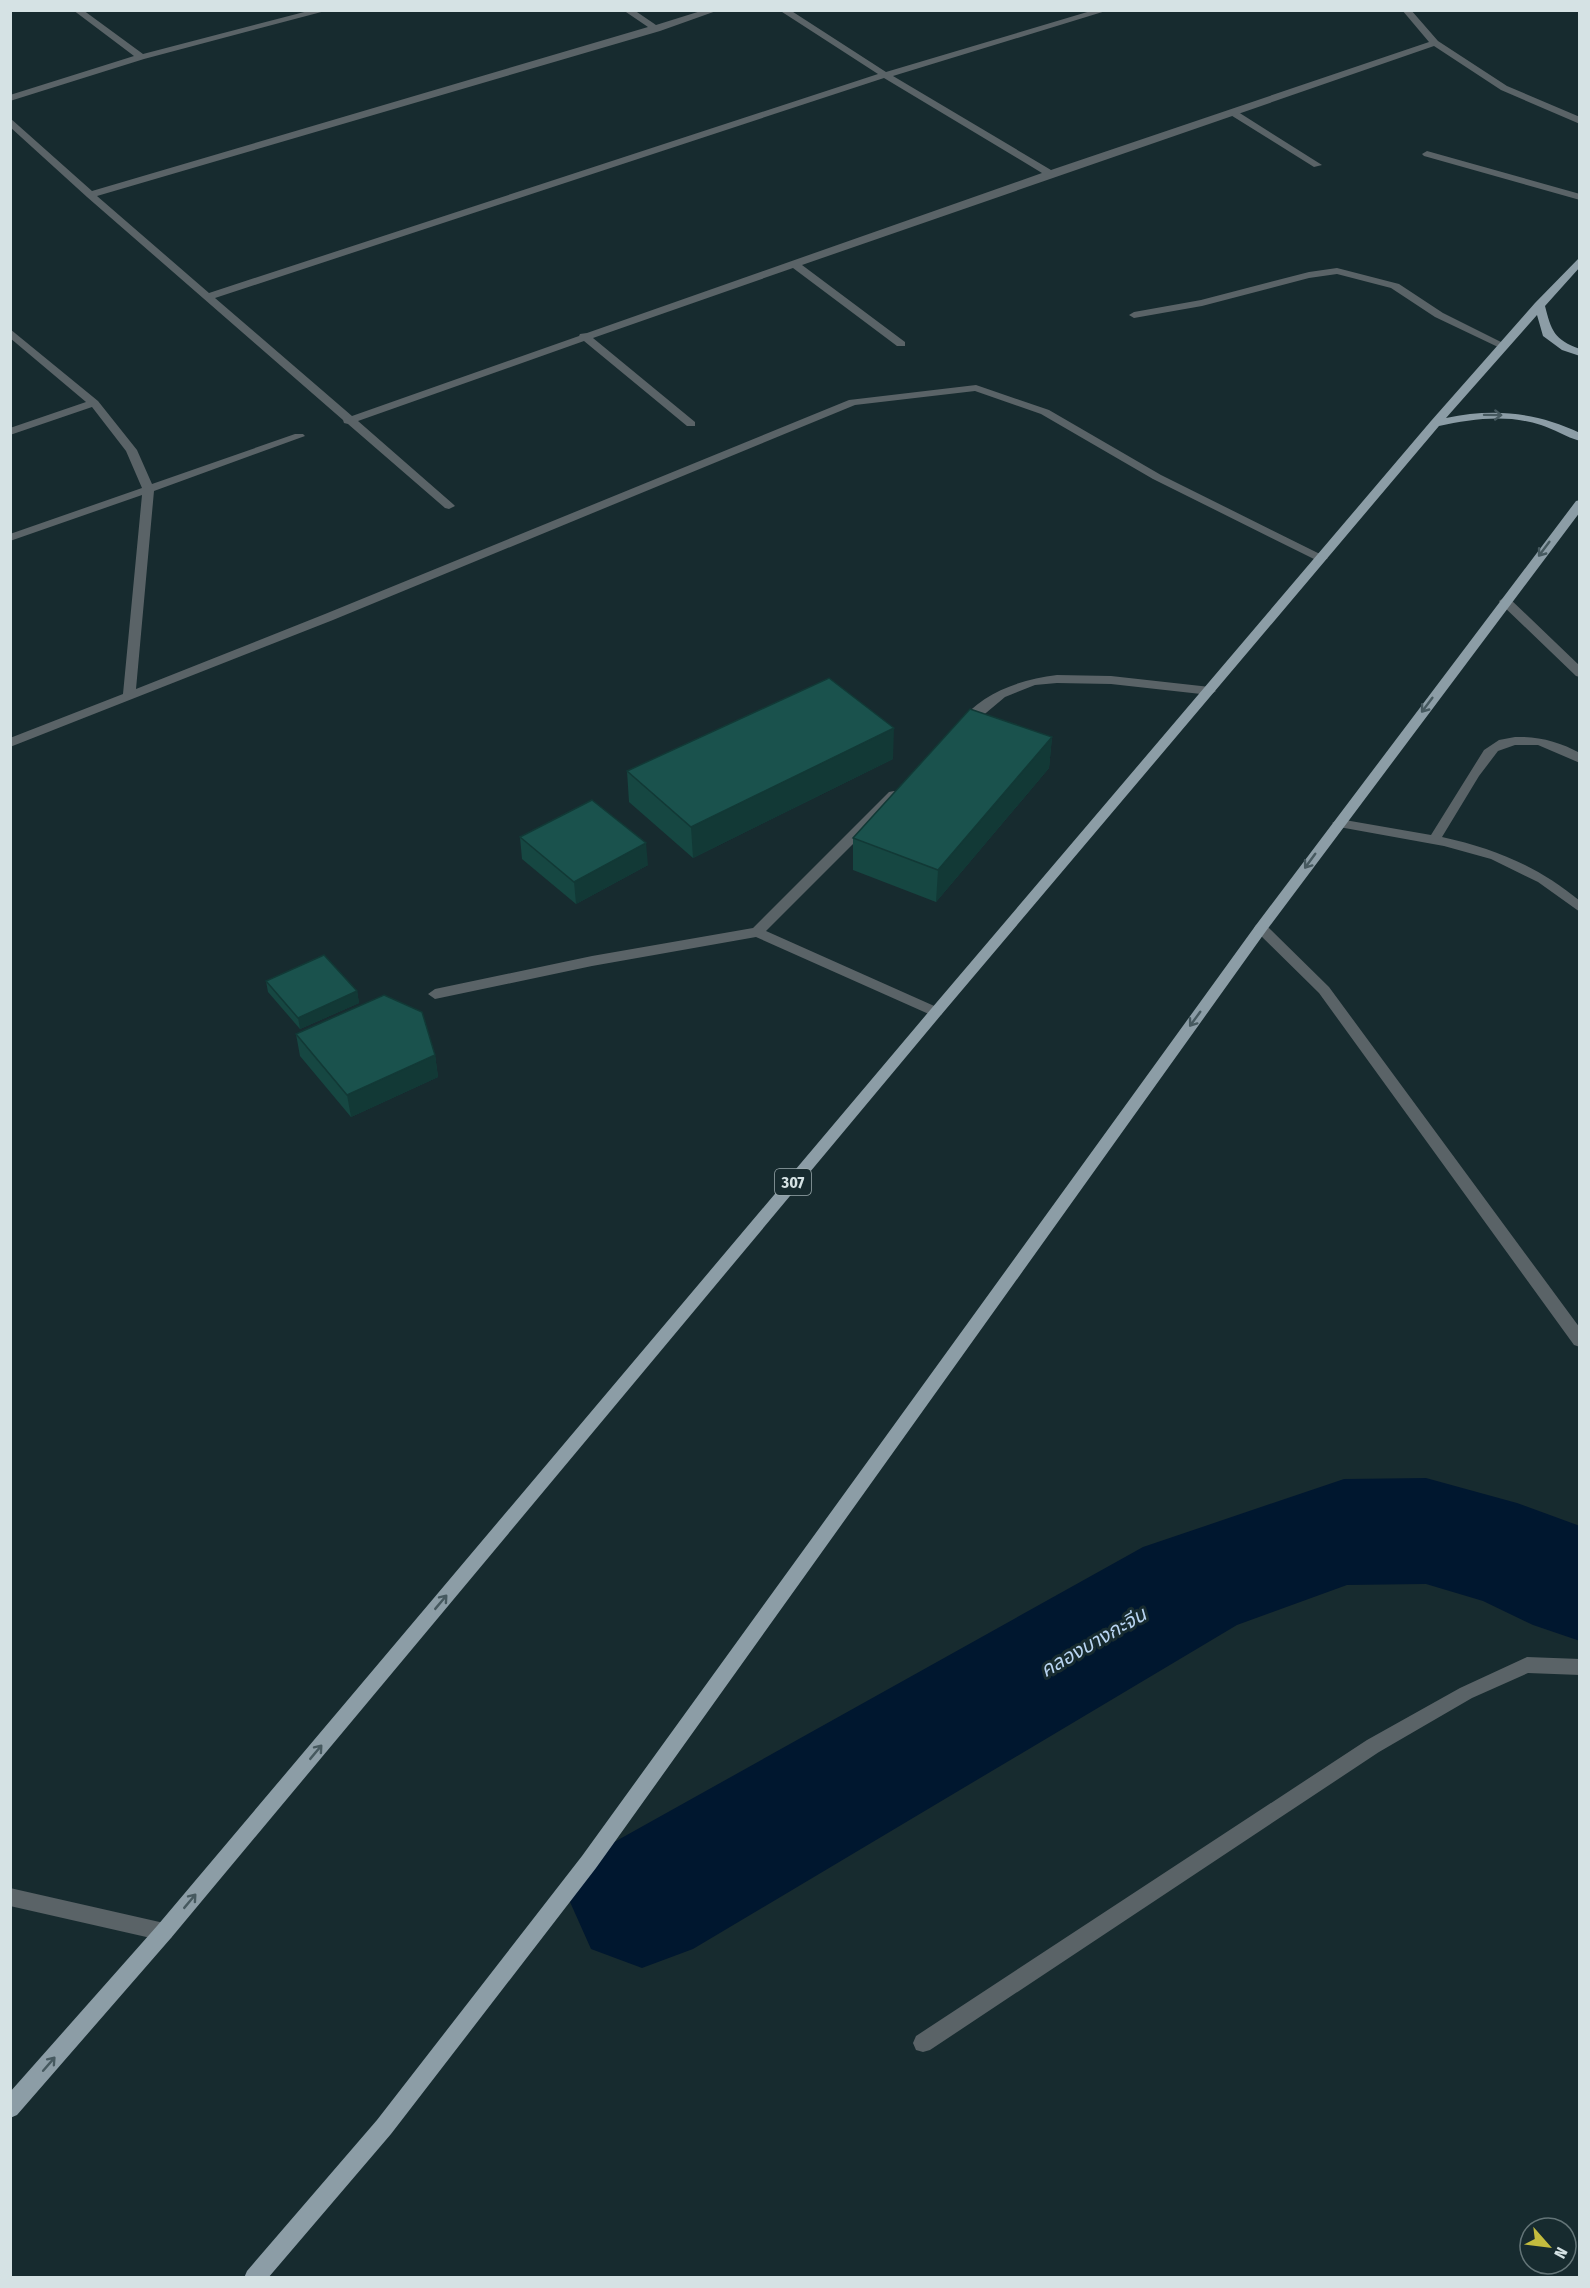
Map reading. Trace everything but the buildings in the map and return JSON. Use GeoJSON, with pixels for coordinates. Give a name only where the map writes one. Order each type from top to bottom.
{"type":"FeatureCollection","features":[{"type":"Feature","properties":{"kind":"main road","name":"307"},"geometry":{"type":"LineString","coordinates":[[10,2108],[164,1932],[936,1012],[1210,692],[1435,423],[1580,260]]}},
{"type":"Feature","properties":{"kind":"main road"},"geometry":{"type":"LineString","coordinates":[[1539,305],[1547,334],[1566,348],[1580,352]]}},
{"type":"Feature","properties":{"kind":"main road"},"geometry":{"type":"LineString","coordinates":[[1435,423],[1475,415],[1512,415],[1538,420],[1580,438]]}},
{"type":"Feature","properties":{"kind":"main road"},"geometry":{"type":"LineString","coordinates":[[254,2277],[384,2127],[589,1862],[1261,928],[1580,503]]}},
{"type":"Feature","properties":{"kind":"street"},"geometry":{"type":"LineString","coordinates":[[77,10],[141,57]]}},
{"type":"Feature","properties":{"kind":"street"},"geometry":{"type":"LineString","coordinates":[[10,98],[141,57],[325,10]]}},
{"type":"Feature","properties":{"kind":"street"},"geometry":{"type":"LineString","coordinates":[[627,10],[657,29]]}},
{"type":"Feature","properties":{"kind":"street"},"geometry":{"type":"LineString","coordinates":[[90,195],[715,10]]}},
{"type":"Feature","properties":{"kind":"street"},"geometry":{"type":"LineString","coordinates":[[783,10],[885,75],[1050,174]]}},
{"type":"Feature","properties":{"kind":"street"},"geometry":{"type":"LineString","coordinates":[[209,296],[885,75],[1105,10]]}},
{"type":"Feature","properties":{"kind":"street"},"geometry":{"type":"LineString","coordinates":[[1406,10],[1436,43],[1504,88],[1580,121]]}},
{"type":"Feature","properties":{"kind":"street"},"geometry":{"type":"LineString","coordinates":[[348,421],[584,336],[1050,174],[1436,43]]}},
{"type":"Feature","properties":{"kind":"street"},"geometry":{"type":"LineString","coordinates":[[1232,112],[1317,165]]}},
{"type":"Feature","properties":{"kind":"street"},"geometry":{"type":"LineString","coordinates":[[10,121],[90,195],[209,296],[348,421],[449,506]]}},
{"type":"Feature","properties":{"kind":"street"},"geometry":{"type":"LineString","coordinates":[[1427,154],[1580,197]]}},
{"type":"Feature","properties":{"kind":"street"},"geometry":{"type":"LineString","coordinates":[[795,264],[901,344]]}},
{"type":"Feature","properties":{"kind":"street"},"geometry":{"type":"LineString","coordinates":[[1134,315],[1202,303],[1337,271],[1372,278],[1395,286],[1439,315],[1502,345]]}},
{"type":"Feature","properties":{"kind":"street"},"geometry":{"type":"LineString","coordinates":[[10,332],[94,403],[131,450],[148,489],[129,696]]}},
{"type":"Feature","properties":{"kind":"street"},"geometry":{"type":"LineString","coordinates":[[584,336],[691,424]]}},
{"type":"Feature","properties":{"kind":"street"},"geometry":{"type":"LineString","coordinates":[[10,742],[329,617],[853,402],[976,388],[1045,412],[1157,477],[1322,558]]}},
{"type":"Feature","properties":{"kind":"street"},"geometry":{"type":"LineString","coordinates":[[10,432],[94,403]]}},
{"type":"Feature","properties":{"kind":"street"},"geometry":{"type":"LineString","coordinates":[[10,538],[299,436]]}},
{"type":"Feature","properties":{"kind":"street"},"geometry":{"type":"LineString","coordinates":[[1505,601],[1580,673]]}},
{"type":"Feature","properties":{"kind":"street"},"geometry":{"type":"LineString","coordinates":[[951,738],[976,712],[1015,687],[1048,680],[1109,680],[1210,692]]}},
{"type":"Feature","properties":{"kind":"street"},"geometry":{"type":"LineString","coordinates":[[1434,840],[1491,749],[1515,740],[1536,741],[1562,748],[1580,759]]}},
{"type":"Feature","properties":{"kind":"street"},"geometry":{"type":"LineString","coordinates":[[757,932],[900,789]]}},
{"type":"Feature","properties":{"kind":"street"},"geometry":{"type":"LineString","coordinates":[[1339,823],[1434,840],[1503,859],[1545,879],[1580,908]]}},
{"type":"Feature","properties":{"kind":"street"},"geometry":{"type":"LineString","coordinates":[[1261,928],[1324,990],[1580,1341]]}},
{"type":"Feature","properties":{"kind":"street"},"geometry":{"type":"LineString","coordinates":[[435,994],[592,961],[757,932],[936,1012]]}},
{"type":"Feature","properties":{"kind":"street"},"geometry":{"type":"LineString","coordinates":[[923,2043],[1383,1740],[1466,1693],[1527,1665],[1580,1667]]}},
{"type":"Feature","properties":{"kind":"street"},"geometry":{"type":"LineString","coordinates":[[10,1897],[164,1932]]}},
{"type":"Feature","properties":{"kind":"waterway","name":"คลองบางกะจีน"},"geometry":{"type":"LineString","coordinates":[[642,1902],[1190,1586],[1344,1532],[1426,1531],[1517,1557],[1580,1586]]}}]}
